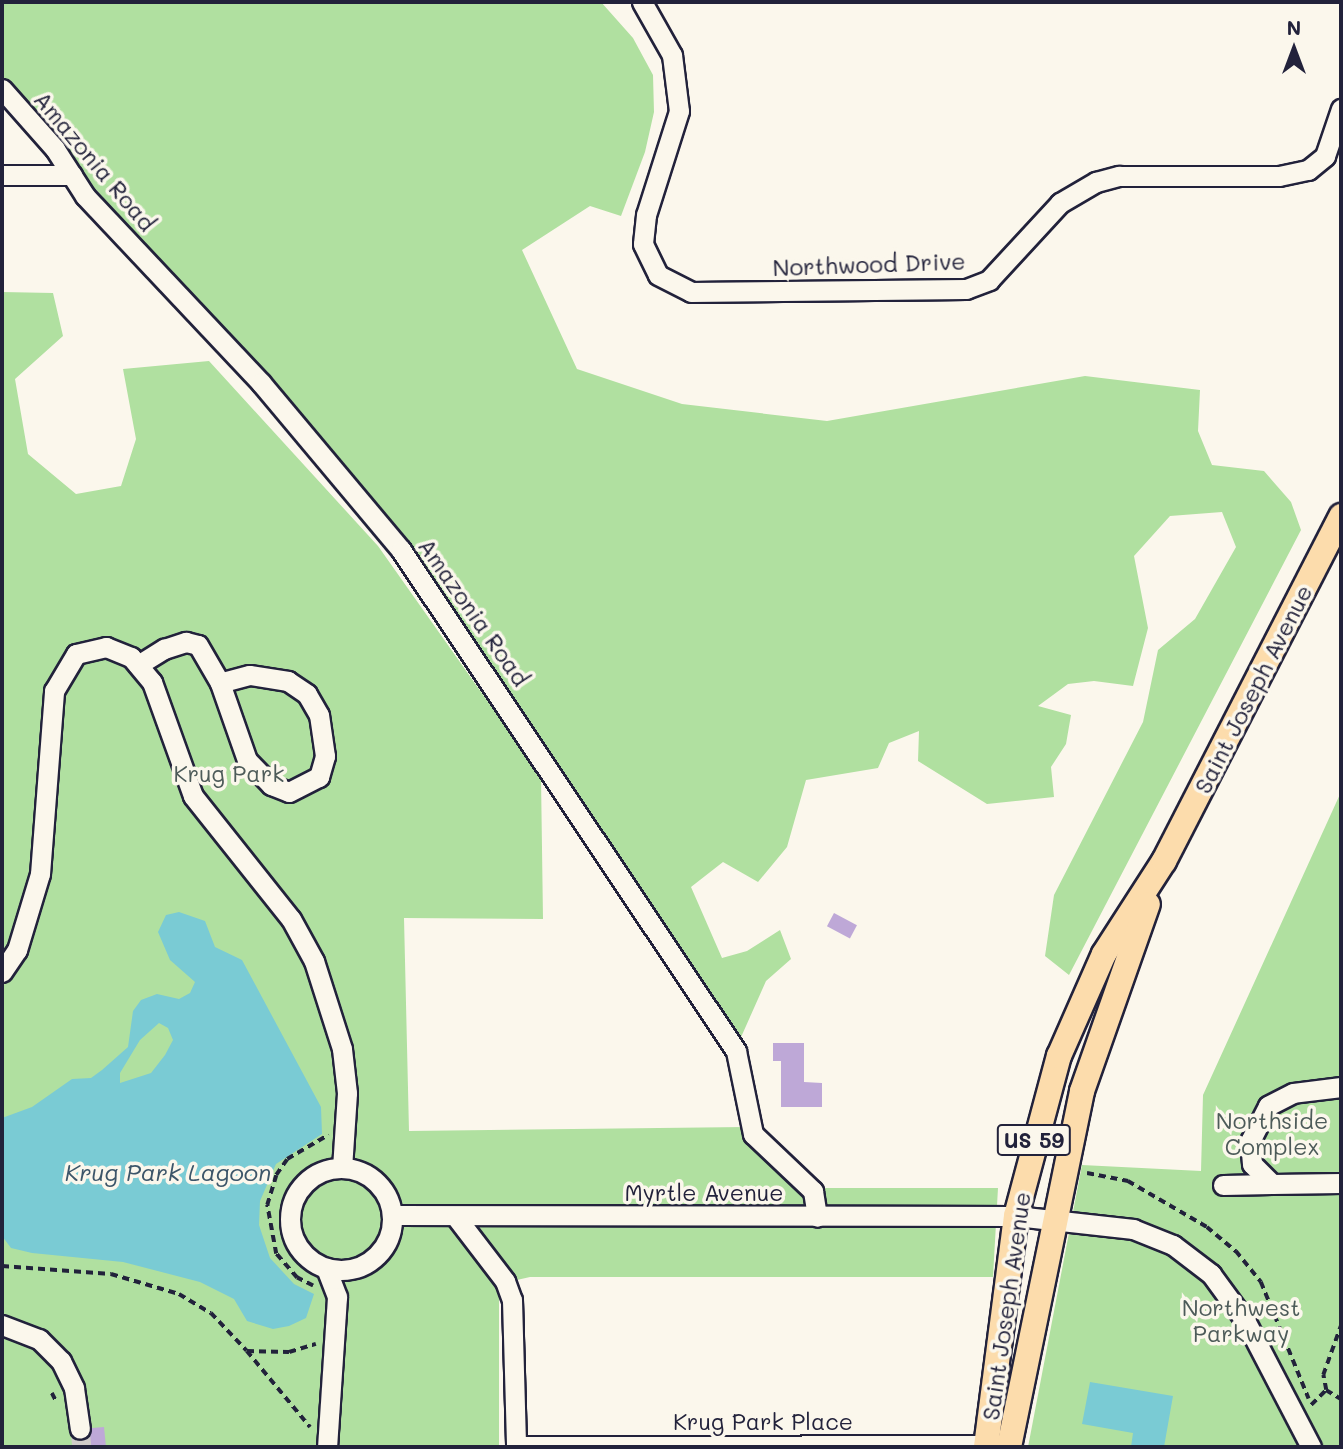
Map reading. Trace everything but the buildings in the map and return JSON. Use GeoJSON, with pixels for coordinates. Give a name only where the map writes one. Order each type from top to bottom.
{"type":"FeatureCollection","features":[{"type":"Feature","properties":{"kind":"main road","name":"Saint Joseph Avenue"},"geometry":{"type":"LineString","coordinates":[[998,1446],[1016,1216],[1044,1097],[1079,1003],[1164,861],[1341,516]]}},
{"type":"Feature","properties":{"kind":"main road","name":"Saint Joseph Avenue"},"geometry":{"type":"LineString","coordinates":[[998,1446],[1057,1219],[1086,1077],[1164,861]]}},
{"type":"Feature","properties":{"kind":"street","name":"Northwood Drive"},"geometry":{"type":"LineString","coordinates":[[642,2],[672,55],[679,111],[646,215],[643,244],[658,275],[691,292],[966,289],[989,280],[1060,203],[1096,181],[1119,176],[1279,176],[1308,170],[1325,156],[1341,109]]}},
{"type":"Feature","properties":{"kind":"street","name":"Amazonia Road"},"geometry":{"type":"LineString","coordinates":[[2,89],[85,195],[261,383],[401,550],[736,1051],[753,1134],[813,1191],[817,1217]]}},
{"type":"Feature","properties":{"kind":"street"},"geometry":{"type":"LineString","coordinates":[[2,176],[72,175]]}},
{"type":"Feature","properties":{"kind":"street"},"geometry":{"type":"LineString","coordinates":[[138,665],[186,642],[198,645],[220,683],[247,760],[271,785],[289,792],[319,777],[325,756],[319,715],[307,695],[288,681],[248,675],[220,683]]}},
{"type":"Feature","properties":{"kind":"street"},"geometry":{"type":"LineString","coordinates":[[2,972],[17,950],[40,874],[48,721],[63,670],[76,654],[106,647],[138,665],[170,722],[193,796],[291,919],[326,990],[348,1093],[342,1168]]}},
{"type":"Feature","properties":{"kind":"street"},"geometry":{"type":"LineString","coordinates":[[1272,1184],[1252,1164],[1255,1122],[1268,1106],[1293,1093],[1341,1087]]}},
{"type":"Feature","properties":{"kind":"street"},"geometry":{"type":"LineString","coordinates":[[322,1441],[337,1297],[326,1268],[298,1246],[290,1211],[303,1185],[342,1168],[376,1182],[392,1215],[390,1235],[372,1258],[346,1270],[326,1268]]}},
{"type":"Feature","properties":{"kind":"street"},"geometry":{"type":"LineString","coordinates":[[1223,1185],[1341,1183]]}},
{"type":"Feature","properties":{"kind":"street","name":"Myrtle Avenue"},"geometry":{"type":"LineString","coordinates":[[392,1215],[1016,1216],[1057,1219]]}},
{"type":"Feature","properties":{"kind":"street"},"geometry":{"type":"LineString","coordinates":[[456,1217],[505,1281],[513,1300],[516,1447]]}},
{"type":"Feature","properties":{"kind":"street"},"geometry":{"type":"LineString","coordinates":[[1057,1219],[1133,1229],[1174,1245],[1211,1274],[1246,1322],[1311,1447]]}},
{"type":"Feature","properties":{"kind":"street"},"geometry":{"type":"LineString","coordinates":[[2,1325],[39,1339],[61,1362],[74,1388],[80,1429]]}},
{"type":"Feature","properties":{"kind":"street","name":"Krug Park Place"},"geometry":{"type":"LineString","coordinates":[[516,1447],[998,1446]]}},
{"type":"Feature","properties":{"kind":"path"},"geometry":{"type":"LineString","coordinates":[[318,1288],[297,1278],[276,1254],[267,1205],[275,1175],[287,1159],[328,1135],[327,1124]]}},
{"type":"Feature","properties":{"kind":"path"},"geometry":{"type":"LineString","coordinates":[[2,1266],[111,1274],[179,1294],[211,1314],[247,1351],[322,1441]]}},
{"type":"Feature","properties":{"kind":"path"},"geometry":{"type":"LineString","coordinates":[[1341,1325],[1323,1376],[1326,1390],[1341,1399]]}},
{"type":"Feature","properties":{"kind":"path"},"geometry":{"type":"LineString","coordinates":[[247,1351],[289,1352],[323,1338]]}},
{"type":"Feature","properties":{"kind":"path"},"geometry":{"type":"LineString","coordinates":[[1311,1405],[1326,1390]]}},
{"type":"Feature","properties":{"kind":"green space"},"geometry":{"type":"Polygon","coordinates":[[[2,2],[601,2],[633,38],[653,75],[654,112],[645,152],[621,216],[590,206],[522,250],[577,369],[682,404],[827,421],[1085,376],[1200,390],[1198,431],[1212,465],[1264,471],[1291,502],[1301,530],[1069,975],[1045,956],[1054,895],[1143,722],[1158,650],[1195,619],[1236,547],[1222,512],[1170,516],[1134,556],[1148,628],[1133,686],[1094,681],[1068,684],[1038,706],[1071,715],[1066,744],[1051,767],[1054,797],[987,804],[918,761],[919,731],[889,743],[878,768],[806,780],[787,847],[758,882],[723,862],[691,887],[722,958],[747,951],[780,930],[791,959],[766,981],[738,1044],[399,540],[2,81],[2,2]]]}},
{"type":"Feature","properties":{"kind":"green space","name":"Krug Park"},"geometry":{"type":"Polygon","coordinates":[[[2,292],[53,293],[63,336],[15,379],[28,454],[76,494],[121,486],[136,439],[123,369],[209,361],[378,546],[541,777],[543,919],[404,918],[409,1131],[745,1127],[754,1149],[795,1183],[817,1188],[998,1188],[993,1277],[530,1277],[499,1284],[499,1447],[2,1447],[2,292]]]}},
{"type":"Feature","properties":{"kind":"green space"},"geometry":{"type":"Polygon","coordinates":[[[1341,792],[1341,1447],[1028,1447],[1082,1165],[1201,1171],[1203,1095],[1341,792]]]}},
{"type":"Feature","properties":{"kind":"water","name":"Krug Park Lagoon"},"geometry":{"type":"Polygon","coordinates":[[[179,912],[205,921],[215,947],[242,960],[321,1107],[322,1134],[276,1164],[260,1201],[259,1225],[270,1258],[294,1284],[314,1294],[306,1318],[289,1326],[273,1329],[247,1321],[234,1299],[200,1282],[123,1262],[32,1253],[11,1248],[2,1236],[2,1118],[32,1107],[72,1079],[91,1078],[102,1070],[128,1047],[133,1011],[141,1000],[157,994],[179,999],[190,993],[195,982],[170,960],[158,932],[166,915],[179,912]],[[159,1023],[140,1040],[120,1073],[120,1083],[151,1073],[173,1040],[168,1028],[159,1023]]]}},
{"type":"Feature","properties":{"kind":"water"},"geometry":{"type":"Polygon","coordinates":[[[1090,1382],[1173,1396],[1164,1447],[1131,1447],[1133,1433],[1082,1424],[1090,1382]]]}},
{"type":"Feature","properties":{"kind":"tunnel"},"geometry":{"type":"LineString","coordinates":[[80,1429],[82,1447]]}},
{"type":"Feature","properties":{"kind":"park label","name":"Northside Complex"},"geometry":{"type":"Point","coordinates":[1272,1133]}},
{"type":"Feature","properties":{"kind":"park label","name":"Northwest Parkway"},"geometry":{"type":"Point","coordinates":[1241,1320]}}]}
